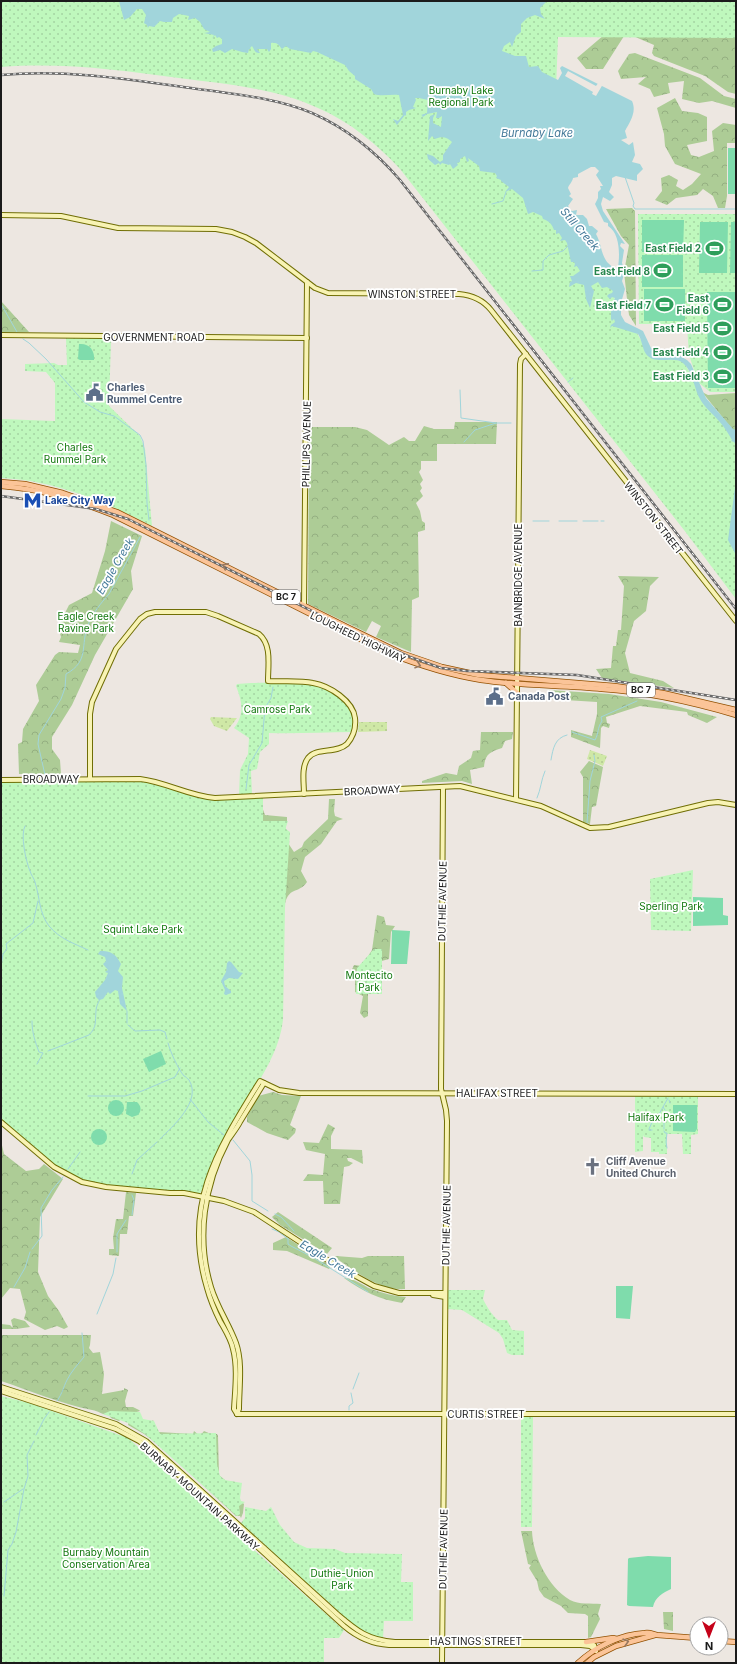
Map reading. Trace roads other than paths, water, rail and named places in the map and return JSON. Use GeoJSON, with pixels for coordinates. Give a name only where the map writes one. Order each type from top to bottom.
{"type":"FeatureCollection","features":[{"type":"Feature","properties":{"kind":"main road","name":"LOUGHEED HIGHWAY"},"geometry":{"type":"LineString","coordinates":[[1,482],[41,487],[112,509],[382,644],[442,667],[466,673],[518,681],[641,693],[670,698],[736,715]]}},
{"type":"Feature","properties":{"kind":"main road","name":"LOUGHEED HIGHWAY"},"geometry":{"type":"LineString","coordinates":[[1,486],[51,493],[79,501],[113,515],[388,653],[416,664],[465,677],[506,683],[518,681],[615,686],[656,692],[736,710]]}},
{"type":"Feature","properties":{"kind":"main road"},"geometry":{"type":"LineString","coordinates":[[506,683],[517,693]]}},
{"type":"Feature","properties":{"kind":"main road"},"geometry":{"type":"LineString","coordinates":[[586,1642],[613,1638],[617,1639],[646,1632],[655,1635],[689,1637]]}},
{"type":"Feature","properties":{"kind":"main road"},"geometry":{"type":"LineString","coordinates":[[587,1663],[598,1652],[626,1642],[655,1635]]}},
{"type":"Feature","properties":{"kind":"main road"},"geometry":{"type":"LineString","coordinates":[[578,1663],[617,1639]]}},
{"type":"Feature","properties":{"kind":"street","name":"WINSTON STREET"},"geometry":{"type":"LineString","coordinates":[[1,215],[61,216],[118,228],[223,230],[245,237],[256,243],[322,292],[335,294],[459,294],[468,295],[482,301],[488,306],[736,621]]}},
{"type":"Feature","properties":{"kind":"street","name":"PHILLIPS AVENUE"},"geometry":{"type":"LineString","coordinates":[[304,606],[307,282]]}},
{"type":"Feature","properties":{"kind":"street","name":"GOVERNMENT ROAD"},"geometry":{"type":"LineString","coordinates":[[1,335],[307,338]]}},
{"type":"Feature","properties":{"kind":"street","name":"BAINBRIDGE AVENUE"},"geometry":{"type":"LineString","coordinates":[[516,799],[520,364],[521,359],[526,354]]}},
{"type":"Feature","properties":{"kind":"street"},"geometry":{"type":"LineString","coordinates":[[90,779],[90,714],[93,700],[118,646],[138,621],[145,615],[157,612],[206,612],[258,634],[264,639],[267,646],[268,681],[305,682],[318,684],[343,698],[352,707],[356,721],[353,734],[346,745],[336,750],[319,752],[309,757],[304,766],[304,794]]}},
{"type":"Feature","properties":{"kind":"street","name":"BROADWAY"},"geometry":{"type":"LineString","coordinates":[[1,780],[146,780],[212,798],[463,786],[546,808],[582,826],[596,829],[711,803],[736,805]]}},
{"type":"Feature","properties":{"kind":"street","name":"DUTHIE AVENUE"},"geometry":{"type":"LineString","coordinates":[[442,1663],[447,1117],[442,1093],[444,787]]}},
{"type":"Feature","properties":{"kind":"street","name":"HALIFAX STREET"},"geometry":{"type":"LineString","coordinates":[[205,1197],[229,1138],[262,1082],[279,1090],[299,1093],[736,1094]]}},
{"type":"Feature","properties":{"kind":"street"},"geometry":{"type":"LineString","coordinates":[[1,1122],[54,1167],[82,1182],[106,1187],[205,1197],[231,1204],[254,1212],[332,1263],[367,1283],[392,1292],[445,1295]]}},
{"type":"Feature","properties":{"kind":"street","name":"CURTIS STREET"},"geometry":{"type":"LineString","coordinates":[[205,1197],[199,1232],[202,1266],[211,1301],[233,1348],[235,1366],[234,1410],[236,1414],[736,1414]]}},
{"type":"Feature","properties":{"kind":"street","name":"BURNABY MOUNTAIN PARKWAY"},"geometry":{"type":"LineString","coordinates":[[1,1387],[108,1422],[128,1430],[146,1441],[352,1630]]}},
{"type":"Feature","properties":{"kind":"street","name":"BURNABY MOUNTAIN PARKWAY"},"geometry":{"type":"LineString","coordinates":[[1,1391],[107,1426],[139,1441],[159,1457],[361,1638],[374,1643]]}},
{"type":"Feature","properties":{"kind":"street","name":"HASTINGS STREET"},"geometry":{"type":"LineString","coordinates":[[352,1630],[369,1638],[382,1640],[442,1644],[581,1645],[590,1646],[598,1652]]}},
{"type":"Feature","properties":{"kind":"street"},"geometry":{"type":"LineString","coordinates":[[586,1642],[594,1645],[598,1652]]}},
{"type":"Feature","properties":{"kind":"street","name":"HASTINGS STREET"},"geometry":{"type":"LineString","coordinates":[[374,1643],[394,1646],[586,1642]]}},
{"type":"Feature","properties":{"kind":"water","name":"Burnaby Lake"},"geometry":{"type":"Polygon","coordinates":[[[119,1],[547,1],[540,8],[541,14],[545,19],[535,15],[527,18],[521,24],[521,32],[516,36],[512,47],[510,42],[504,46],[502,51],[515,56],[526,56],[529,67],[538,66],[542,72],[558,80],[562,73],[560,68],[562,66],[632,101],[634,109],[631,120],[625,131],[627,138],[621,140],[629,145],[633,142],[635,155],[632,162],[640,164],[643,169],[637,175],[637,181],[616,176],[612,178],[612,185],[609,192],[614,197],[610,201],[603,197],[601,204],[603,211],[625,244],[621,243],[620,246],[624,250],[622,263],[625,271],[622,281],[625,289],[621,303],[621,315],[625,322],[643,331],[651,348],[655,351],[660,353],[675,353],[691,364],[706,398],[733,429],[736,430],[736,445],[731,441],[732,440],[722,425],[702,402],[691,375],[683,363],[674,360],[659,360],[650,358],[645,352],[638,334],[612,326],[610,328],[615,322],[614,319],[612,321],[611,319],[611,312],[615,298],[612,297],[610,299],[607,296],[613,291],[607,287],[602,288],[598,282],[591,286],[594,291],[590,308],[586,299],[584,285],[576,283],[569,287],[570,282],[572,281],[570,276],[573,276],[580,271],[577,266],[574,267],[574,262],[571,262],[567,243],[565,240],[560,241],[562,238],[559,233],[556,234],[556,230],[554,230],[550,223],[543,219],[542,216],[533,212],[528,214],[523,198],[512,189],[505,192],[509,187],[501,180],[496,178],[497,176],[495,173],[480,171],[479,166],[468,158],[469,161],[467,162],[465,156],[460,159],[460,162],[457,163],[458,165],[453,169],[450,164],[442,163],[440,165],[439,163],[435,165],[428,159],[427,154],[433,156],[440,162],[443,160],[443,155],[452,142],[446,138],[442,137],[435,139],[432,136],[428,141],[430,116],[435,114],[433,123],[441,127],[442,116],[436,118],[437,112],[427,114],[420,119],[423,116],[421,115],[427,113],[428,100],[415,98],[416,100],[413,107],[416,108],[406,112],[406,116],[405,115],[397,125],[393,119],[398,121],[403,115],[399,95],[374,94],[371,89],[355,79],[355,76],[345,65],[317,52],[313,51],[311,53],[290,49],[286,46],[282,49],[278,44],[271,43],[271,49],[269,52],[267,49],[257,49],[260,53],[257,52],[252,46],[248,53],[232,49],[225,53],[220,50],[213,52],[212,49],[222,44],[222,39],[219,37],[217,38],[215,35],[212,39],[214,35],[204,33],[210,32],[204,29],[200,22],[195,18],[188,20],[189,16],[179,14],[173,18],[172,22],[160,21],[154,27],[149,26],[148,28],[144,23],[146,15],[142,9],[137,9],[130,17],[124,20],[119,1]],[[591,167],[578,174],[578,177],[573,178],[568,188],[571,194],[569,196],[573,199],[568,206],[568,209],[572,211],[577,210],[576,215],[583,215],[587,219],[589,226],[592,226],[598,231],[596,234],[604,257],[610,265],[615,268],[618,267],[619,257],[617,239],[612,229],[608,226],[608,223],[604,222],[595,204],[598,198],[598,192],[601,189],[600,186],[603,186],[596,175],[599,171],[595,167],[591,167]]]}},
{"type":"Feature","properties":{"kind":"water"},"geometry":{"type":"Polygon","coordinates":[[[736,480],[736,555],[728,540],[736,480]]]}},
{"type":"Feature","properties":{"kind":"water"},"geometry":{"type":"Polygon","coordinates":[[[100,951],[112,953],[117,957],[121,964],[118,971],[123,977],[122,988],[127,1011],[120,1004],[118,991],[115,990],[110,994],[108,992],[103,999],[99,1000],[96,997],[95,992],[105,980],[108,973],[105,972],[108,970],[103,964],[106,961],[105,957],[98,954],[100,951]]]}},
{"type":"Feature","properties":{"kind":"water"},"geometry":{"type":"Polygon","coordinates":[[[229,961],[239,972],[243,973],[238,979],[229,978],[224,981],[225,986],[231,991],[231,993],[226,995],[224,994],[225,990],[221,981],[226,972],[227,963],[229,961]]]}},
{"type":"Feature","properties":{"kind":"waterway"},"geometry":{"type":"LineString","coordinates":[[625,177],[635,209],[736,209]]}},
{"type":"Feature","properties":{"kind":"waterway"},"geometry":{"type":"LineString","coordinates":[[492,204],[503,201],[506,192]]}},
{"type":"Feature","properties":{"kind":"waterway"},"geometry":{"type":"LineString","coordinates":[[532,271],[543,270],[543,261],[549,255],[563,251],[568,246]]}},
{"type":"Feature","properties":{"kind":"waterway","name":"Eagle Creek"},"geometry":{"type":"LineString","coordinates":[[1,304],[17,332]]}},
{"type":"Feature","properties":{"kind":"waterway","name":"Eagle Creek"},"geometry":{"type":"LineString","coordinates":[[23,339],[46,359],[84,402],[100,412],[114,416],[140,435],[143,441],[146,465],[149,520]]}},
{"type":"Feature","properties":{"kind":"waterway"},"geometry":{"type":"LineString","coordinates":[[568,382],[573,378]]}},
{"type":"Feature","properties":{"kind":"waterway"},"geometry":{"type":"LineString","coordinates":[[460,390],[461,418],[496,423]]}},
{"type":"Feature","properties":{"kind":"waterway"},"geometry":{"type":"LineString","coordinates":[[464,442],[475,430],[496,423],[511,423]]}},
{"type":"Feature","properties":{"kind":"waterway"},"geometry":{"type":"LineString","coordinates":[[533,521],[549,521]]}},
{"type":"Feature","properties":{"kind":"waterway"},"geometry":{"type":"LineString","coordinates":[[559,521],[577,521]]}},
{"type":"Feature","properties":{"kind":"waterway"},"geometry":{"type":"LineString","coordinates":[[583,521],[598,521]]}},
{"type":"Feature","properties":{"kind":"waterway","name":"Eagle Creek"},"geometry":{"type":"LineString","coordinates":[[45,775],[38,744],[39,735],[61,699],[65,688],[66,674],[74,669],[81,658],[86,632],[90,621],[109,594],[140,537]]}},
{"type":"Feature","properties":{"kind":"waterway"},"geometry":{"type":"LineString","coordinates":[[246,789],[249,765],[262,743],[265,708],[271,698],[273,687]]}},
{"type":"Feature","properties":{"kind":"waterway"},"geometry":{"type":"LineString","coordinates":[[572,732],[595,740],[602,721],[601,717],[637,701]]}},
{"type":"Feature","properties":{"kind":"waterway"},"geometry":{"type":"LineString","coordinates":[[551,760],[555,744],[560,738],[567,735]]}},
{"type":"Feature","properties":{"kind":"waterway"},"geometry":{"type":"LineString","coordinates":[[587,823],[590,781],[595,761],[594,755]]}},
{"type":"Feature","properties":{"kind":"waterway"},"geometry":{"type":"LineString","coordinates":[[537,798],[545,771]]}},
{"type":"Feature","properties":{"kind":"waterway","name":"Eagle Creek"},"geometry":{"type":"LineString","coordinates":[[25,826],[23,835],[25,855],[28,867],[35,882],[43,916],[49,926],[62,937],[88,950]]}},
{"type":"Feature","properties":{"kind":"waterway"},"geometry":{"type":"LineString","coordinates":[[1,966],[3,954],[7,949],[6,944],[33,923],[38,901]]}},
{"type":"Feature","properties":{"kind":"waterway"},"geometry":{"type":"LineString","coordinates":[[1,978],[1,983]]}},
{"type":"Feature","properties":{"kind":"waterway"},"geometry":{"type":"LineString","coordinates":[[1,989],[1,995]]}},
{"type":"Feature","properties":{"kind":"waterway"},"geometry":{"type":"LineString","coordinates":[[48,1051],[89,1035],[94,1027],[96,1008],[100,999]]}},
{"type":"Feature","properties":{"kind":"waterway","name":"Eagle Creek"},"geometry":{"type":"LineString","coordinates":[[127,1011],[127,1023]]}},
{"type":"Feature","properties":{"kind":"waterway"},"geometry":{"type":"LineString","coordinates":[[32,1021],[36,1044],[39,1052],[43,1053],[37,1064]]}},
{"type":"Feature","properties":{"kind":"waterway","name":"Eagle Creek"},"geometry":{"type":"LineString","coordinates":[[128,1025],[135,1031],[160,1030],[165,1032],[167,1039]]}},
{"type":"Feature","properties":{"kind":"waterway","name":"Eagle Creek"},"geometry":{"type":"LineString","coordinates":[[160,1139],[184,1112],[192,1096],[192,1088],[189,1080],[179,1069],[168,1043]]}},
{"type":"Feature","properties":{"kind":"waterway"},"geometry":{"type":"LineString","coordinates":[[88,1096],[125,1096],[142,1091],[175,1077],[180,1068]]}},
{"type":"Feature","properties":{"kind":"waterway"},"geometry":{"type":"LineString","coordinates":[[665,1110],[663,1107],[668,1098]]}},
{"type":"Feature","properties":{"kind":"waterway","name":"Eagle Creek"},"geometry":{"type":"LineString","coordinates":[[190,1099],[208,1122],[224,1135]]}},
{"type":"Feature","properties":{"kind":"waterway"},"geometry":{"type":"LineString","coordinates":[[653,1119],[658,1116],[663,1107]]}},
{"type":"Feature","properties":{"kind":"waterway"},"geometry":{"type":"LineString","coordinates":[[664,1121],[666,1111]]}},
{"type":"Feature","properties":{"kind":"waterway"},"geometry":{"type":"LineString","coordinates":[[649,1129],[653,1120]]}},
{"type":"Feature","properties":{"kind":"waterway"},"geometry":{"type":"LineString","coordinates":[[664,1131],[667,1133],[667,1148]]}},
{"type":"Feature","properties":{"kind":"waterway","name":"Eagle Creek"},"geometry":{"type":"LineString","coordinates":[[233,1140],[250,1161],[252,1175],[252,1201],[268,1211]]}},
{"type":"Feature","properties":{"kind":"waterway"},"geometry":{"type":"LineString","coordinates":[[132,1174],[137,1160],[157,1142]]}},
{"type":"Feature","properties":{"kind":"waterway"},"geometry":{"type":"LineString","coordinates":[[68,1169],[80,1152]]}},
{"type":"Feature","properties":{"kind":"waterway"},"geometry":{"type":"LineString","coordinates":[[32,1249],[42,1236],[41,1208],[52,1190],[63,1177]]}},
{"type":"Feature","properties":{"kind":"waterway"},"geometry":{"type":"LineString","coordinates":[[132,1195],[134,1200],[132,1215]]}},
{"type":"Feature","properties":{"kind":"waterway","name":"Eagle Creek"},"geometry":{"type":"LineString","coordinates":[[275,1214],[281,1217],[294,1231]]}},
{"type":"Feature","properties":{"kind":"waterway"},"geometry":{"type":"LineString","coordinates":[[117,1252],[117,1234],[126,1220]]}},
{"type":"Feature","properties":{"kind":"waterway"},"geometry":{"type":"LineString","coordinates":[[272,1229],[288,1239]]}},
{"type":"Feature","properties":{"kind":"waterway","name":"Eagle Creek"},"geometry":{"type":"LineString","coordinates":[[288,1238],[288,1244],[314,1258],[368,1292]]}},
{"type":"Feature","properties":{"kind":"waterway"},"geometry":{"type":"LineString","coordinates":[[14,1287],[25,1268],[30,1252]]}},
{"type":"Feature","properties":{"kind":"waterway"},"geometry":{"type":"LineString","coordinates":[[97,1314],[113,1274],[116,1258]]}},
{"type":"Feature","properties":{"kind":"waterway"},"geometry":{"type":"LineString","coordinates":[[57,1401],[69,1377],[84,1357],[82,1333]]}},
{"type":"Feature","properties":{"kind":"waterway","name":"Eagle Creek"},"geometry":{"type":"LineString","coordinates":[[353,1389],[359,1373]]}},
{"type":"Feature","properties":{"kind":"waterway","name":"Eagle Creek"},"geometry":{"type":"LineString","coordinates":[[349,1410],[349,1406],[353,1403],[351,1393]]}},
{"type":"Feature","properties":{"kind":"waterway"},"geometry":{"type":"LineString","coordinates":[[36,1435],[49,1412]]}},
{"type":"Feature","properties":{"kind":"waterway"},"geometry":{"type":"LineString","coordinates":[[4,1596],[8,1550],[12,1544],[16,1532],[28,1476],[27,1455],[34,1441]]}},
{"type":"Feature","properties":{"kind":"waterway"},"geometry":{"type":"LineString","coordinates":[[4,1502],[23,1489]]}},
{"type":"Feature","properties":{"kind":"railway"},"geometry":{"type":"LineString","coordinates":[[1,75],[49,73],[96,76],[144,81],[252,97],[283,103],[312,113],[348,133],[371,150],[400,180],[736,609]]}},
{"type":"Feature","properties":{"kind":"railway"},"geometry":{"type":"LineString","coordinates":[[1,496],[96,509],[128,519],[352,631],[410,657],[441,668],[467,671],[577,675],[736,700]]}},
{"type":"Feature","properties":{"kind":"place","name":"East Field 2"},"geometry":{"type":"Point","coordinates":[714,248]}},
{"type":"Feature","properties":{"kind":"place","name":"East Field 8"},"geometry":{"type":"Point","coordinates":[663,271]}},
{"type":"Feature","properties":{"kind":"place","name":"East Field 6"},"geometry":{"type":"Point","coordinates":[722,304]}},
{"type":"Feature","properties":{"kind":"place","name":"East Field 7"},"geometry":{"type":"Point","coordinates":[664,305]}},
{"type":"Feature","properties":{"kind":"place","name":"East Field 5"},"geometry":{"type":"Point","coordinates":[722,328]}},
{"type":"Feature","properties":{"kind":"place","name":"East Field 4"},"geometry":{"type":"Point","coordinates":[722,352]}},
{"type":"Feature","properties":{"kind":"place","name":"East Field 3"},"geometry":{"type":"Point","coordinates":[722,376]}},
{"type":"Feature","properties":{"kind":"place","name":"Charles Rummel Centre"},"geometry":{"type":"Point","coordinates":[94,393]}},
{"type":"Feature","properties":{"kind":"place","name":"Lake City Way"},"geometry":{"type":"Point","coordinates":[32,500]}},
{"type":"Feature","properties":{"kind":"place","name":"Canada Post"},"geometry":{"type":"Point","coordinates":[495,696]}},
{"type":"Feature","properties":{"kind":"place","name":"Cliff Avenue United Church"},"geometry":{"type":"Point","coordinates":[593,1167]}},
{"type":"Feature","properties":{"kind":"park label","name":"Burnaby Lake Regional Park"},"geometry":{"type":"Point","coordinates":[461,96]}},
{"type":"Feature","properties":{"kind":"park label","name":"Charles Rummel Park"},"geometry":{"type":"Point","coordinates":[75,452]}},
{"type":"Feature","properties":{"kind":"park label","name":"Eagle Creek Ravine Park"},"geometry":{"type":"Point","coordinates":[86,622]}},
{"type":"Feature","properties":{"kind":"park label","name":"Camrose Park"},"geometry":{"type":"Point","coordinates":[277,709]}},
{"type":"Feature","properties":{"kind":"park label","name":"Sperling Park"},"geometry":{"type":"Point","coordinates":[671,906]}},
{"type":"Feature","properties":{"kind":"park label","name":"Squint Lake Park"},"geometry":{"type":"Point","coordinates":[143,929]}},
{"type":"Feature","properties":{"kind":"park label","name":"Montecito Park"},"geometry":{"type":"Point","coordinates":[369,980]}},
{"type":"Feature","properties":{"kind":"park label","name":"Halifax Park"},"geometry":{"type":"Point","coordinates":[656,1117]}},
{"type":"Feature","properties":{"kind":"park label","name":"Burnaby Mountain Conservation Area"},"geometry":{"type":"Point","coordinates":[106,1558]}},
{"type":"Feature","properties":{"kind":"park label","name":"Duthie-Union Park"},"geometry":{"type":"Point","coordinates":[342,1578]}},
{"type":"Feature","properties":{"kind":"water label","name":"Still Creek"},"geometry":{"type":"Point","coordinates":[580,229]}}]}
